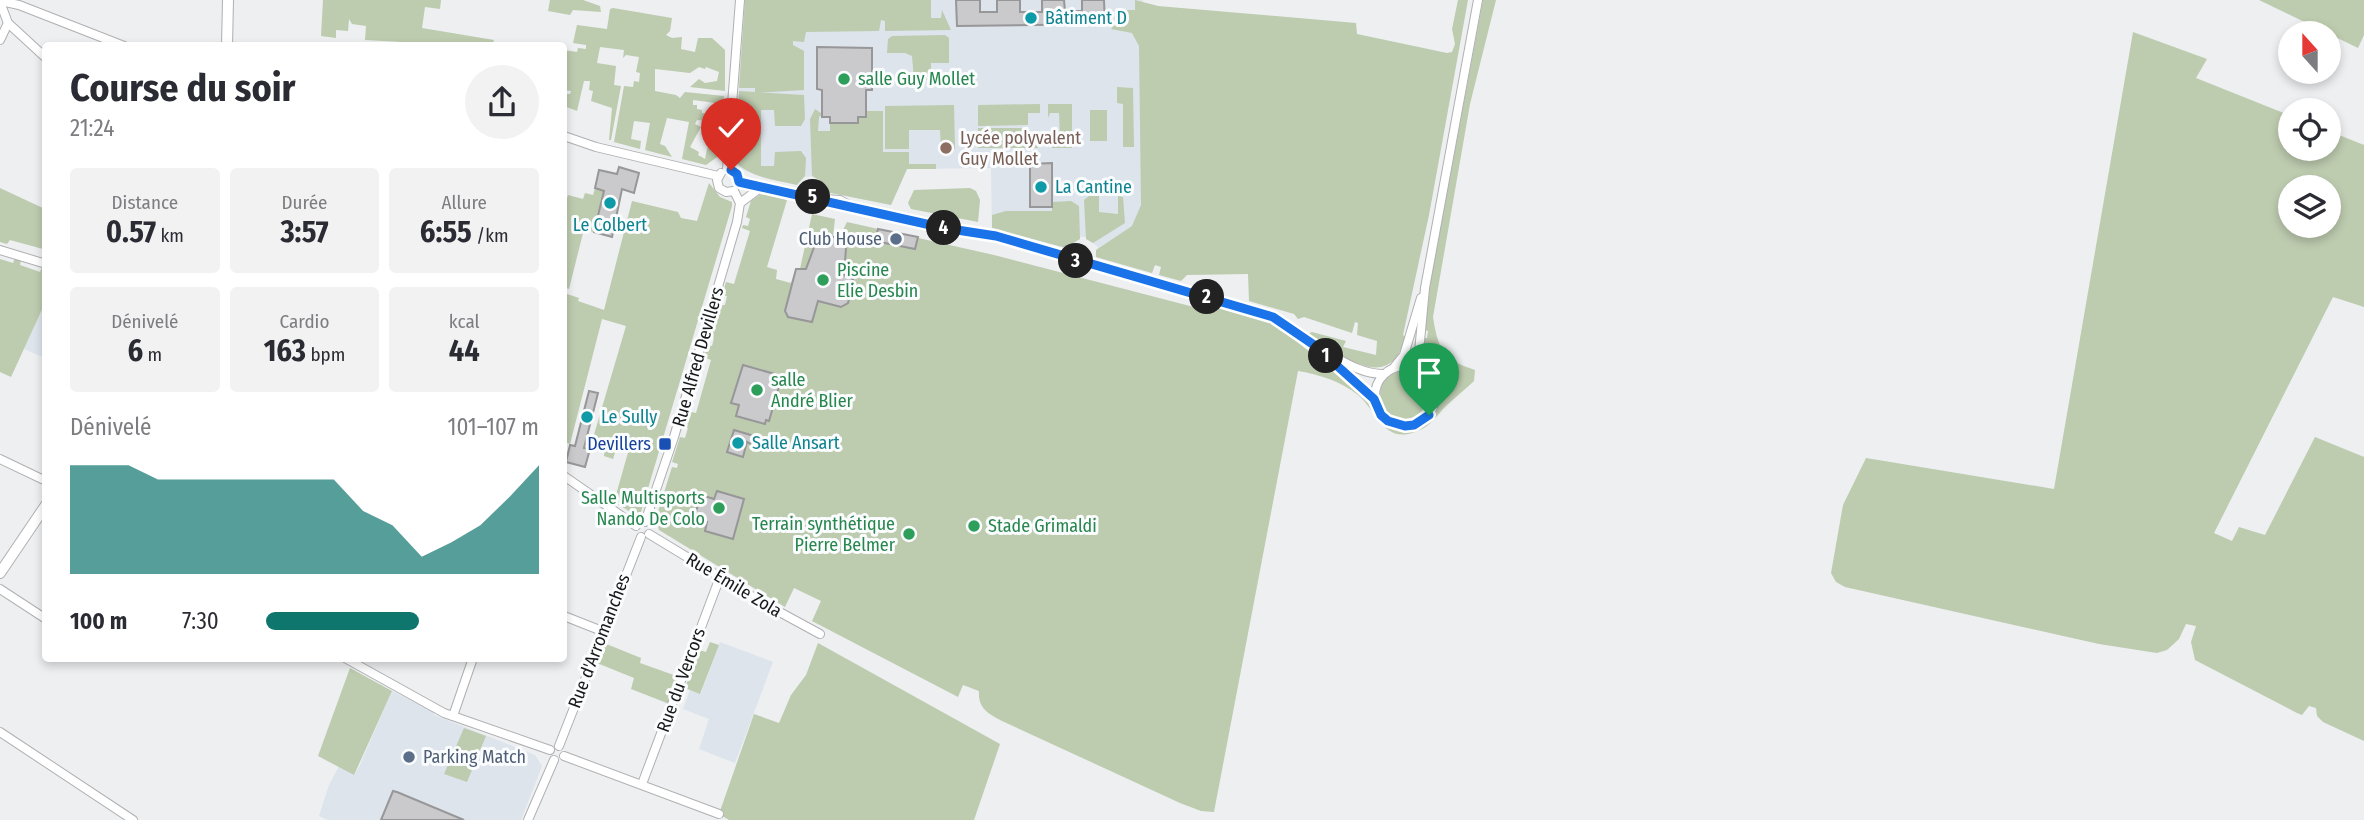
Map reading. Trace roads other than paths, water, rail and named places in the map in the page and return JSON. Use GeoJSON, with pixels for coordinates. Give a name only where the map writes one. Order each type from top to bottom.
{"type":"FeatureCollection","features":[{"type":"Feature","properties":{"kind":"street"},"geometry":{"type":"LineString","coordinates":[[227,42],[228,0]]}},
{"type":"Feature","properties":{"kind":"street"},"geometry":{"type":"LineString","coordinates":[[727,170],[740,0]]}},
{"type":"Feature","properties":{"kind":"street"},"geometry":{"type":"LineString","coordinates":[[1374,399],[1383,374],[1393,368],[1404,355],[1424,288],[1478,0]]}},
{"type":"Feature","properties":{"kind":"street"},"geometry":{"type":"LineString","coordinates":[[0,1],[8,23],[42,54]]}},
{"type":"Feature","properties":{"kind":"street"},"geometry":{"type":"LineString","coordinates":[[0,1],[19,5],[114,42]]}},
{"type":"Feature","properties":{"kind":"street"},"geometry":{"type":"LineString","coordinates":[[0,40],[8,23]]}},
{"type":"Feature","properties":{"kind":"street"},"geometry":{"type":"LineString","coordinates":[[567,137],[596,147],[718,176],[727,170],[734,172],[739,182]]}},
{"type":"Feature","properties":{"kind":"street"},"geometry":{"type":"LineString","coordinates":[[718,176],[719,188],[726,192],[734,191]]}},
{"type":"Feature","properties":{"kind":"street"},"geometry":{"type":"LineString","coordinates":[[739,182],[944,228],[996,236],[1244,308],[1280,321],[1314,345],[1356,368],[1372,374],[1383,374]]}},
{"type":"Feature","properties":{"kind":"street"},"geometry":{"type":"LineString","coordinates":[[734,191],[739,182]]}},
{"type":"Feature","properties":{"kind":"street"},"geometry":{"type":"LineString","coordinates":[[734,191],[740,203],[763,186]]}},
{"type":"Feature","properties":{"kind":"street","name":"Rue Alfred Devillers"},"geometry":{"type":"LineString","coordinates":[[641,524],[674,437],[737,222],[740,203]]}},
{"type":"Feature","properties":{"kind":"street"},"geometry":{"type":"LineString","coordinates":[[0,250],[42,263]]}},
{"type":"Feature","properties":{"kind":"street"},"geometry":{"type":"LineString","coordinates":[[1423,372],[1419,352],[1424,288]]}},
{"type":"Feature","properties":{"kind":"street"},"geometry":{"type":"LineString","coordinates":[[1314,345],[1374,399],[1381,415],[1388,421],[1405,426],[1422,421],[1429,415],[1435,398],[1432,383],[1423,372],[1409,366],[1393,368]]}},
{"type":"Feature","properties":{"kind":"street"},"geometry":{"type":"LineString","coordinates":[[0,459],[42,479]]}},
{"type":"Feature","properties":{"kind":"street"},"geometry":{"type":"LineString","coordinates":[[567,478],[651,528],[645,536],[636,533],[641,524]]}},
{"type":"Feature","properties":{"kind":"street"},"geometry":{"type":"LineString","coordinates":[[0,573],[4,560],[42,510]]}},
{"type":"Feature","properties":{"kind":"street","name":"Rue Émile Zola"},"geometry":{"type":"LineString","coordinates":[[645,536],[820,634]]}},
{"type":"Feature","properties":{"kind":"street","name":"Rue d'Arromanches"},"geometry":{"type":"LineString","coordinates":[[559,746],[603,631],[645,536]]}},
{"type":"Feature","properties":{"kind":"street","name":"Rue du Vercors"},"geometry":{"type":"LineString","coordinates":[[642,784],[720,577]]}},
{"type":"Feature","properties":{"kind":"street"},"geometry":{"type":"LineString","coordinates":[[0,589],[42,616]]}},
{"type":"Feature","properties":{"kind":"street"},"geometry":{"type":"LineString","coordinates":[[567,617],[603,631]]}},
{"type":"Feature","properties":{"kind":"street"},"geometry":{"type":"LineString","coordinates":[[352,662],[453,716],[550,750],[559,746],[564,757]]}},
{"type":"Feature","properties":{"kind":"street"},"geometry":{"type":"LineString","coordinates":[[453,716],[472,662]]}},
{"type":"Feature","properties":{"kind":"street"},"geometry":{"type":"LineString","coordinates":[[0,732],[133,820]]}},
{"type":"Feature","properties":{"kind":"street"},"geometry":{"type":"LineString","coordinates":[[528,820],[554,760],[550,750]]}},
{"type":"Feature","properties":{"kind":"street"},"geometry":{"type":"LineString","coordinates":[[554,760],[564,757],[719,814]]}},
{"type":"Feature","properties":{"kind":"place","name":"Bâtiment D"},"geometry":{"type":"Point","coordinates":[1031,18]}},
{"type":"Feature","properties":{"kind":"place","name":"salle Guy Mollet"},"geometry":{"type":"Point","coordinates":[844,79]}},
{"type":"Feature","properties":{"kind":"place","name":"Lycée polyvalent Guy Mollet"},"geometry":{"type":"Point","coordinates":[946,148]}},
{"type":"Feature","properties":{"kind":"place","name":"La Cantine"},"geometry":{"type":"Point","coordinates":[1041,187]}},
{"type":"Feature","properties":{"kind":"place","name":"Le Colbert"},"geometry":{"type":"Point","coordinates":[610,203]}},
{"type":"Feature","properties":{"kind":"place","name":"Club House"},"geometry":{"type":"Point","coordinates":[896,239]}},
{"type":"Feature","properties":{"kind":"place","name":"Piscine Elie Desbin"},"geometry":{"type":"Point","coordinates":[823,280]}},
{"type":"Feature","properties":{"kind":"place","name":"salle André Blier"},"geometry":{"type":"Point","coordinates":[757,390]}},
{"type":"Feature","properties":{"kind":"place","name":"Le Sully"},"geometry":{"type":"Point","coordinates":[587,417]}},
{"type":"Feature","properties":{"kind":"place","name":"Salle Ansart"},"geometry":{"type":"Point","coordinates":[738,443]}},
{"type":"Feature","properties":{"kind":"place","name":"Devillers"},"geometry":{"type":"Point","coordinates":[665,444]}},
{"type":"Feature","properties":{"kind":"place","name":"Salle Multisports Nando De Colo"},"geometry":{"type":"Point","coordinates":[719,508]}},
{"type":"Feature","properties":{"kind":"place","name":"Stade Grimaldi"},"geometry":{"type":"Point","coordinates":[974,526]}},
{"type":"Feature","properties":{"kind":"place","name":"Terrain synthétique Pierre Belmer"},"geometry":{"type":"Point","coordinates":[909,534]}},
{"type":"Feature","properties":{"kind":"place","name":"Parking Match"},"geometry":{"type":"Point","coordinates":[409,757]}}]}
